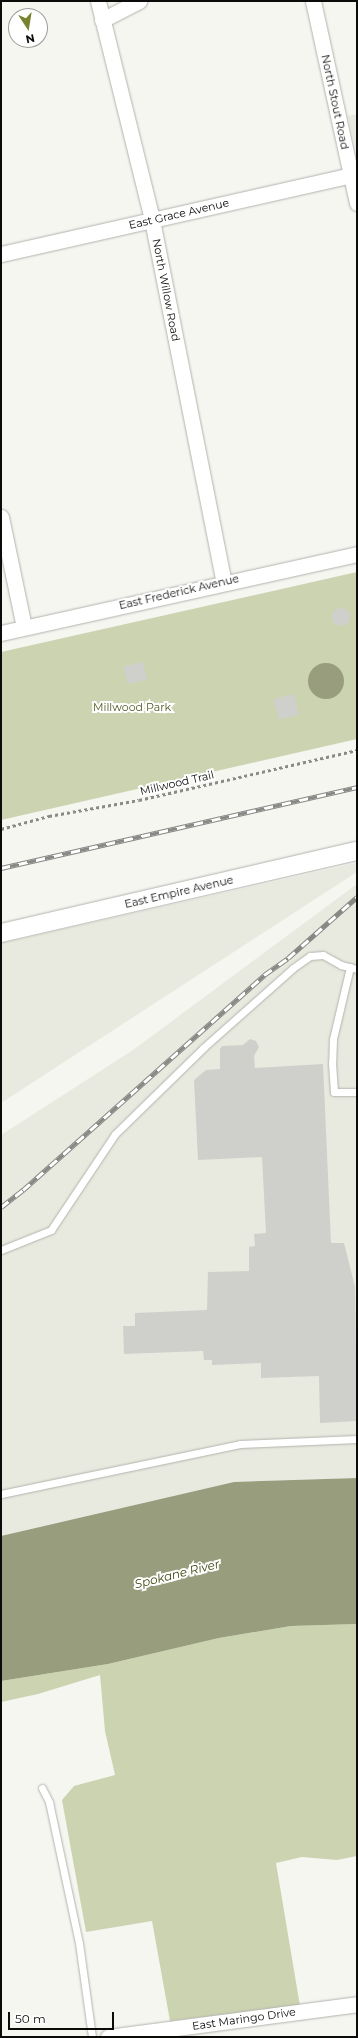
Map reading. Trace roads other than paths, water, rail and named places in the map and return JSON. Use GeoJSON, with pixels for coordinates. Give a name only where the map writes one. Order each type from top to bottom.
{"type":"FeatureCollection","features":[{"type":"Feature","properties":{"kind":"street","name":"North Willow Road"},"geometry":{"type":"LineString","coordinates":[[98,1],[152,220],[224,582]]}},
{"type":"Feature","properties":{"kind":"street"},"geometry":{"type":"LineString","coordinates":[[102,20],[139,1]]}},
{"type":"Feature","properties":{"kind":"street","name":"North Stout Road"},"geometry":{"type":"LineString","coordinates":[[313,1],[354,174],[357,203]]}},
{"type":"Feature","properties":{"kind":"street","name":"East Grace Avenue"},"geometry":{"type":"LineString","coordinates":[[1,254],[354,174]]}},
{"type":"Feature","properties":{"kind":"street"},"geometry":{"type":"LineString","coordinates":[[1,517],[24,628]]}},
{"type":"Feature","properties":{"kind":"street","name":"East Frederick Avenue"},"geometry":{"type":"LineString","coordinates":[[1,633],[224,582],[357,554]]}},
{"type":"Feature","properties":{"kind":"street","name":"East Empire Avenue"},"geometry":{"type":"LineString","coordinates":[[1,932],[357,851]]}},
{"type":"Feature","properties":{"kind":"street","name":"East Maringo Drive"},"geometry":{"type":"LineString","coordinates":[[113,2037],[357,2004]]}},
{"type":"Feature","properties":{"kind":"lane"},"geometry":{"type":"LineString","coordinates":[[1,1250],[51,1230],[115,1134],[203,1048],[293,968],[310,956],[323,955],[353,968],[333,1039],[332,1063],[334,1092],[357,1092]]}},
{"type":"Feature","properties":{"kind":"lane"},"geometry":{"type":"LineString","coordinates":[[1,1494],[240,1444],[357,1439]]}},
{"type":"Feature","properties":{"kind":"lane"},"geometry":{"type":"LineString","coordinates":[[42,1788],[54,1826],[79,1943],[92,2037]]}},
{"type":"Feature","properties":{"kind":"water"},"geometry":{"type":"Polygon","coordinates":[[[330,663],[339,668],[343,674],[343,688],[339,694],[330,699],[322,699],[313,694],[309,688],[308,677],[313,668],[319,664],[330,663]]]}},
{"type":"Feature","properties":{"kind":"water","name":"Spokane River"},"geometry":{"type":"Polygon","coordinates":[[[357,1478],[357,1624],[291,1626],[219,1638],[108,1664],[1,1681],[1,1536],[234,1482],[357,1478]]]}},
{"type":"Feature","properties":{"kind":"railway"},"geometry":{"type":"LineString","coordinates":[[1,868],[357,787]]}},
{"type":"Feature","properties":{"kind":"railway"},"geometry":{"type":"LineString","coordinates":[[1,1207],[23,1190],[264,975],[288,958],[357,897]]}},
{"type":"Feature","properties":{"kind":"park label","name":"Millwood Park"},"geometry":{"type":"Point","coordinates":[132,707]}}]}
